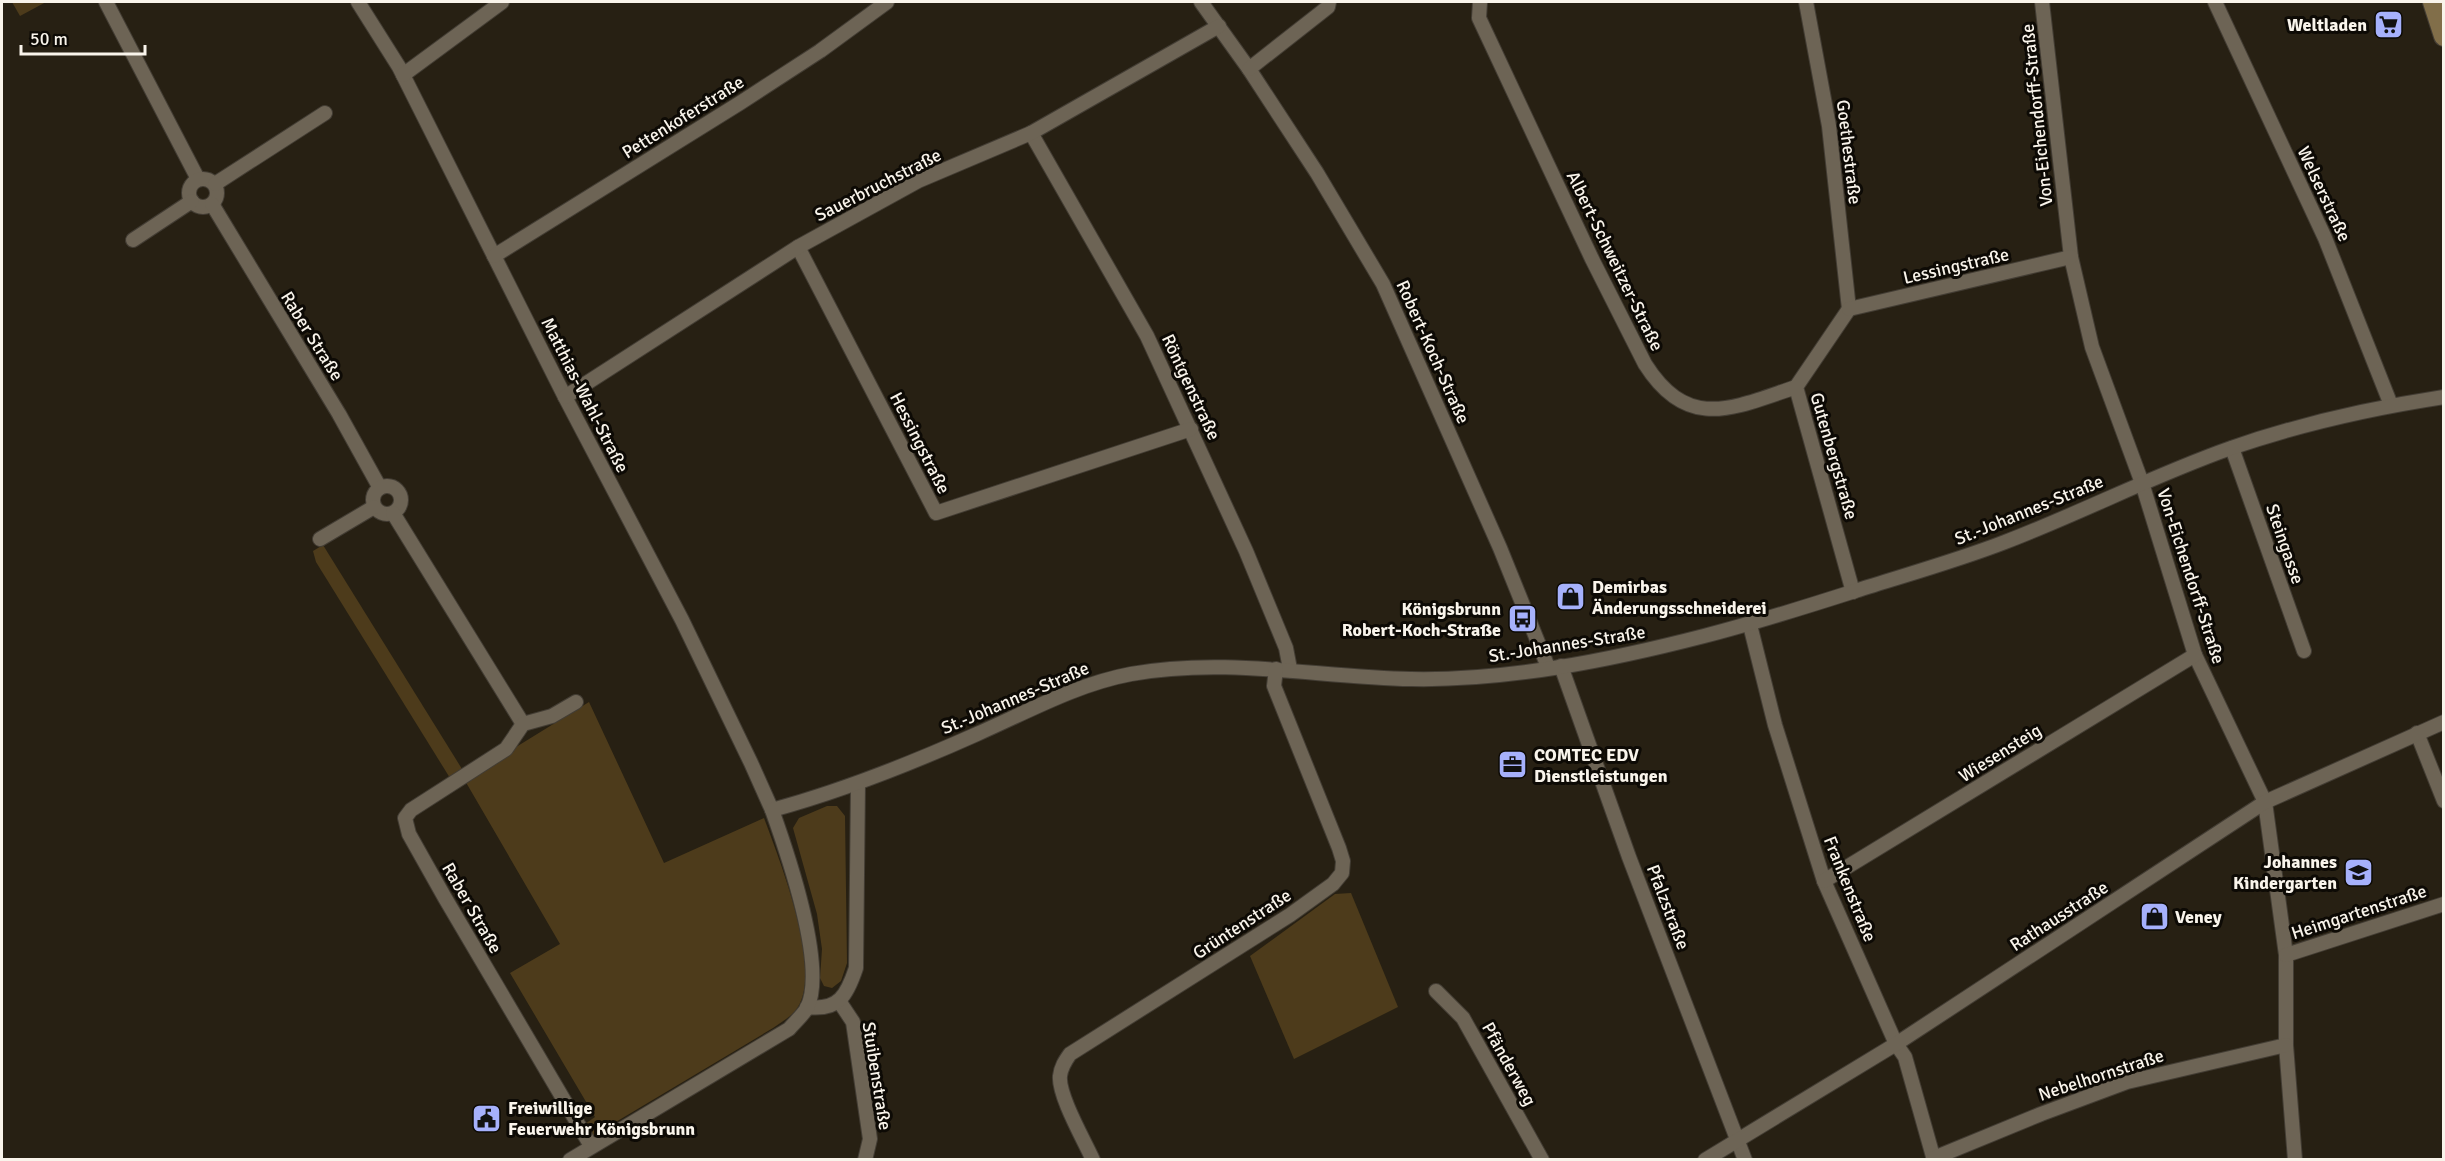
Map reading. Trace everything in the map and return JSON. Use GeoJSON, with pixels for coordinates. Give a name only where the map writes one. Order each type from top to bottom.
{"type":"FeatureCollection","features":[{"type":"Feature","properties":{"kind":"street"},"geometry":{"type":"LineString","coordinates":[[106,2],[198,179]]}},
{"type":"Feature","properties":{"kind":"street","name":"Matthias-Wahl-Straße"},"geometry":{"type":"LineString","coordinates":[[358,2],[403,75],[565,397],[685,627],[752,763],[772,810]]}},
{"type":"Feature","properties":{"kind":"street"},"geometry":{"type":"LineString","coordinates":[[403,75],[502,2]]}},
{"type":"Feature","properties":{"kind":"street","name":"Pettenkoferstraße"},"geometry":{"type":"LineString","coordinates":[[494,256],[732,108],[820,51],[888,2]]}},
{"type":"Feature","properties":{"kind":"street","name":"Robert-Koch-Straße"},"geometry":{"type":"LineString","coordinates":[[1202,2],[1317,172],[1383,284],[1555,667]]}},
{"type":"Feature","properties":{"kind":"street"},"geometry":{"type":"LineString","coordinates":[[1249,69],[1328,7],[1329,2]]}},
{"type":"Feature","properties":{"kind":"street","name":"Albert-Schweitzer-Straße"},"geometry":{"type":"LineString","coordinates":[[1479,2],[1479,18],[1592,259],[1645,364],[1660,386],[1684,404],[1708,411],[1741,405],[1796,387]]}},
{"type":"Feature","properties":{"kind":"street","name":"Goethestraße"},"geometry":{"type":"LineString","coordinates":[[1806,2],[1829,126],[1849,309]]}},
{"type":"Feature","properties":{"kind":"street","name":"Von-Eichendorff-Straße"},"geometry":{"type":"LineString","coordinates":[[2042,2],[2071,257],[2092,347],[2142,483],[2195,655],[2265,802],[2286,955],[2286,1045],[2295,1160]]}},
{"type":"Feature","properties":{"kind":"street","name":"Welserstraße"},"geometry":{"type":"LineString","coordinates":[[2215,2],[2320,228],[2391,405]]}},
{"type":"Feature","properties":{"kind":"street"},"geometry":{"type":"LineString","coordinates":[[2433,2],[2444,36]]}},
{"type":"Feature","properties":{"kind":"street","name":"Sauerbruchstraße"},"geometry":{"type":"LineString","coordinates":[[565,397],[798,247],[918,181],[1031,133],[1219,26]]}},
{"type":"Feature","properties":{"kind":"street"},"geometry":{"type":"LineString","coordinates":[[215,184],[325,113]]}},
{"type":"Feature","properties":{"kind":"street","name":"Röntgenstraße"},"geometry":{"type":"LineString","coordinates":[[1031,133],[1147,336],[1191,429],[1246,551],[1286,648],[1283,669]]}},
{"type":"Feature","properties":{"kind":"street"},"geometry":{"type":"LineString","coordinates":[[198,179],[207,179],[215,184],[217,197],[212,204],[203,207],[192,201],[189,190],[198,179]]}},
{"type":"Feature","properties":{"kind":"street"},"geometry":{"type":"LineString","coordinates":[[133,240],[192,201]]}},
{"type":"Feature","properties":{"kind":"street","name":"Raber Straße"},"geometry":{"type":"LineString","coordinates":[[212,204],[381,488],[391,486],[401,495],[401,504],[393,513]]}},
{"type":"Feature","properties":{"kind":"street","name":"Hessingstraße"},"geometry":{"type":"LineString","coordinates":[[798,247],[936,513],[1191,429]]}},
{"type":"Feature","properties":{"kind":"street","name":"Lessingstraße"},"geometry":{"type":"LineString","coordinates":[[1849,309],[2071,257]]}},
{"type":"Feature","properties":{"kind":"street","name":"Gutenbergstraße"},"geometry":{"type":"LineString","coordinates":[[1849,309],[1796,387],[1853,592]]}},
{"type":"Feature","properties":{"kind":"street","name":"St.-Johannes-Straße"},"geometry":{"type":"LineString","coordinates":[[772,810],[858,783],[1073,691],[1107,679],[1134,673],[1179,668],[1283,669],[1408,679],[1456,679],[1555,667],[1640,652],[1750,625],[2010,541],[2142,483],[2232,448],[2307,425],[2391,405],[2444,397]]}},
{"type":"Feature","properties":{"kind":"street","name":"Steingasse"},"geometry":{"type":"LineString","coordinates":[[2232,448],[2304,651]]}},
{"type":"Feature","properties":{"kind":"street"},"geometry":{"type":"LineString","coordinates":[[381,488],[373,497],[374,507],[382,513],[393,513],[523,724],[552,716],[576,702]]}},
{"type":"Feature","properties":{"kind":"street"},"geometry":{"type":"LineString","coordinates":[[320,539],[374,507]]}},
{"type":"Feature","properties":{"kind":"street","name":"Frankenstraße"},"geometry":{"type":"LineString","coordinates":[[1750,625],[1780,742],[1824,881],[1896,1044],[1905,1057],[1934,1159]]}},
{"type":"Feature","properties":{"kind":"street","name":"Wiesensteig"},"geometry":{"type":"LineString","coordinates":[[1824,881],[2195,655]]}},
{"type":"Feature","properties":{"kind":"street","name":"Pfalzstraße"},"geometry":{"type":"LineString","coordinates":[[1555,667],[1745,1160]]}},
{"type":"Feature","properties":{"kind":"street","name":"Grüntenstraße"},"geometry":{"type":"LineString","coordinates":[[1093,1160],[1066,1101],[1060,1077],[1063,1065],[1070,1054],[1290,915],[1333,884],[1342,873],[1339,848],[1274,686],[1283,669]]}},
{"type":"Feature","properties":{"kind":"street","name":"Rathausstraße"},"geometry":{"type":"LineString","coordinates":[[1705,1160],[1896,1044],[2265,802],[2444,722]]}},
{"type":"Feature","properties":{"kind":"street","name":"Raber Straße"},"geometry":{"type":"LineString","coordinates":[[523,724],[506,749],[411,810],[405,818],[409,834],[445,898],[591,1146]]}},
{"type":"Feature","properties":{"kind":"street"},"geometry":{"type":"LineString","coordinates":[[2417,733],[2444,801]]}},
{"type":"Feature","properties":{"kind":"street"},"geometry":{"type":"LineString","coordinates":[[807,1007],[822,1009],[839,1001],[849,988],[856,968],[858,783]]}},
{"type":"Feature","properties":{"kind":"street"},"geometry":{"type":"LineString","coordinates":[[574,1158],[789,1029],[807,1007],[812,980],[808,931],[785,846],[772,810]]}},
{"type":"Feature","properties":{"kind":"street","name":"Heimgartenstraße"},"geometry":{"type":"LineString","coordinates":[[2286,955],[2444,904]]}},
{"type":"Feature","properties":{"kind":"street","name":"Pfänderweg"},"geometry":{"type":"LineString","coordinates":[[1436,991],[1463,1018],[1542,1160]]}},
{"type":"Feature","properties":{"kind":"street","name":"Stuibenstraße"},"geometry":{"type":"LineString","coordinates":[[839,1001],[853,1022],[870,1139],[865,1160]]}},
{"type":"Feature","properties":{"kind":"street","name":"Nebelhornstraße"},"geometry":{"type":"LineString","coordinates":[[1934,1159],[2041,1114],[2127,1082],[2286,1045]]}},
{"type":"Feature","properties":{"kind":"shaded area"},"geometry":{"type":"Polygon","coordinates":[[[12,2],[46,2],[20,16],[12,2]]]}},
{"type":"Feature","properties":{"kind":"shaded area"},"geometry":{"type":"Polygon","coordinates":[[[323,545],[462,769],[450,778],[316,562],[313,551],[323,545]]]}},
{"type":"Feature","properties":{"kind":"shaded area"},"geometry":{"type":"Polygon","coordinates":[[[589,702],[664,863],[764,818],[797,916],[805,971],[803,994],[795,1011],[787,1018],[589,1138],[582,1126],[595,1117],[510,973],[560,944],[464,779],[589,702]]]}},
{"type":"Feature","properties":{"kind":"shaded area"},"geometry":{"type":"Polygon","coordinates":[[[827,806],[837,806],[845,816],[847,963],[841,981],[832,988],[824,986],[820,978],[822,949],[817,914],[793,828],[799,818],[827,806]]]}},
{"type":"Feature","properties":{"kind":"shaded area"},"geometry":{"type":"Polygon","coordinates":[[[1351,893],[1398,1007],[1294,1059],[1250,956],[1335,894],[1351,893]]]}},
{"type":"Feature","properties":{"kind":"place","name":"Weltladen"},"geometry":{"type":"Point","coordinates":[2388,25]}},
{"type":"Feature","properties":{"kind":"place","name":"Demirbas Änderungsschneiderei"},"geometry":{"type":"Point","coordinates":[1571,597]}},
{"type":"Feature","properties":{"kind":"place","name":"Königsbrunn Robert-Koch-Straße"},"geometry":{"type":"Point","coordinates":[1522,619]}},
{"type":"Feature","properties":{"kind":"place","name":"COMTEC EDV Dienstleistungen"},"geometry":{"type":"Point","coordinates":[1513,765]}},
{"type":"Feature","properties":{"kind":"place","name":"Johannes Kindergarten"},"geometry":{"type":"Point","coordinates":[2358,872]}},
{"type":"Feature","properties":{"kind":"place","name":"Veney"},"geometry":{"type":"Point","coordinates":[2154,917]}},
{"type":"Feature","properties":{"kind":"place","name":"Freiwillige Feuerwehr Königsbrunn"},"geometry":{"type":"Point","coordinates":[487,1118]}}]}
